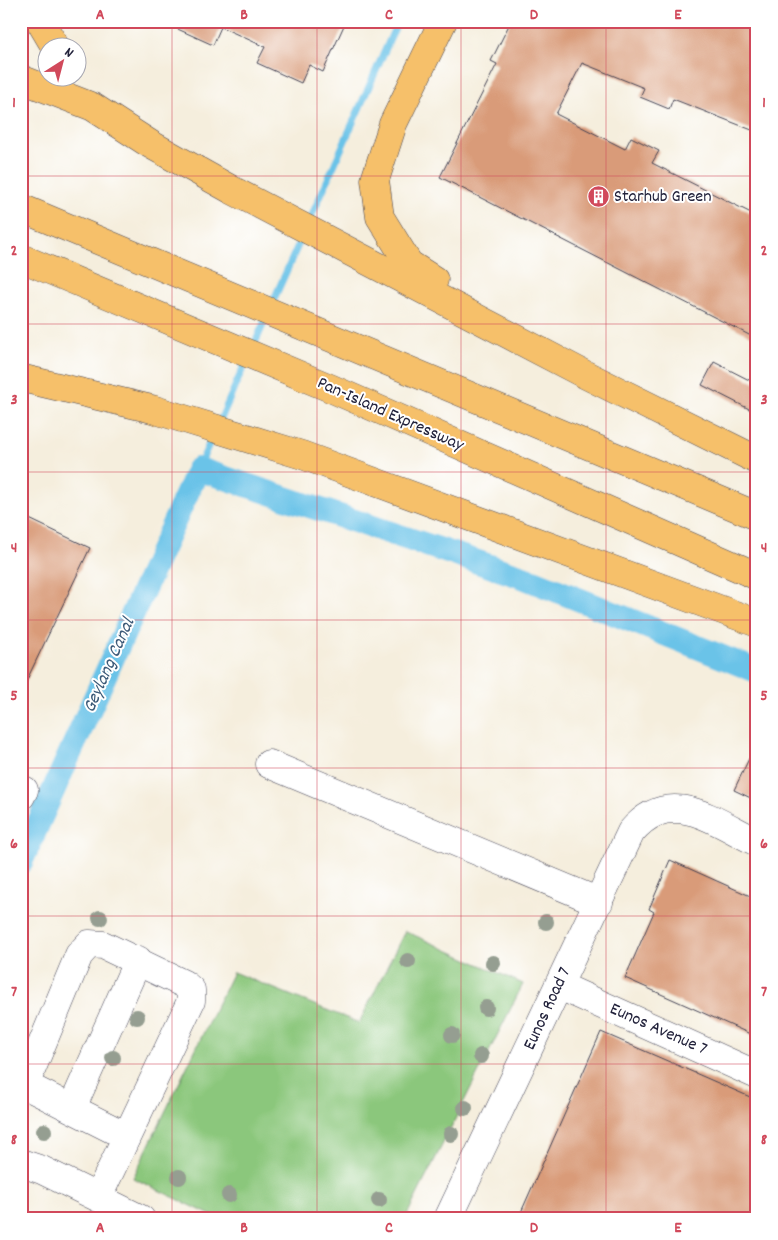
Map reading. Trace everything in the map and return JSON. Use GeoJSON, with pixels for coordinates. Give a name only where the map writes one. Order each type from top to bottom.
{"type":"FeatureCollection","features":[{"type":"Feature","properties":{"kind":"highway"},"geometry":{"type":"LineString","coordinates":[[40,21],[50,38]]}},
{"type":"Feature","properties":{"kind":"highway"},"geometry":{"type":"LineString","coordinates":[[443,21],[393,124],[375,180],[380,217],[409,264],[582,373]]}},
{"type":"Feature","properties":{"kind":"highway"},"geometry":{"type":"LineString","coordinates":[[21,79],[93,107],[150,144],[305,228],[582,373],[757,460]]}},
{"type":"Feature","properties":{"kind":"highway"},"geometry":{"type":"LineString","coordinates":[[81,88],[93,107]]}},
{"type":"Feature","properties":{"kind":"highway"},"geometry":{"type":"LineString","coordinates":[[21,208],[757,516]]}},
{"type":"Feature","properties":{"kind":"highway","name":"Pan-Island Expressway"},"geometry":{"type":"LineString","coordinates":[[21,258],[330,388],[757,576]]}},
{"type":"Feature","properties":{"kind":"highway"},"geometry":{"type":"LineString","coordinates":[[21,378],[228,431],[302,455],[418,496],[757,623]]}},
{"type":"Feature","properties":{"kind":"lane"},"geometry":{"type":"LineString","coordinates":[[269,764],[599,902]]}},
{"type":"Feature","properties":{"kind":"lane"},"geometry":{"type":"LineString","coordinates":[[21,789],[24,790],[21,796]]}},
{"type":"Feature","properties":{"kind":"lane","name":"Eunos Road 7"},"geometry":{"type":"LineString","coordinates":[[448,1219],[560,986],[631,832],[642,818],[660,809],[674,808],[694,812],[757,842]]}},
{"type":"Feature","properties":{"kind":"lane"},"geometry":{"type":"LineString","coordinates":[[98,1197],[191,1001],[191,990],[184,984],[138,960],[103,945],[89,944],[79,955],[25,1085],[112,1130],[127,1134]]}},
{"type":"Feature","properties":{"kind":"lane"},"geometry":{"type":"LineString","coordinates":[[72,1108],[138,960]]}},
{"type":"Feature","properties":{"kind":"lane","name":"Eunos Avenue 7"},"geometry":{"type":"LineString","coordinates":[[560,986],[757,1075]]}},
{"type":"Feature","properties":{"kind":"lane"},"geometry":{"type":"LineString","coordinates":[[21,1163],[42,1170],[141,1219]]}},
{"type":"Feature","properties":{"kind":"green space"},"geometry":{"type":"Polygon","coordinates":[[[405,931],[523,984],[405,1219],[219,1219],[133,1178],[233,972],[359,1023],[405,931]]]}},
{"type":"Feature","properties":{"kind":"building"},"geometry":{"type":"Polygon","coordinates":[[[160,21],[346,21],[323,72],[309,65],[301,83],[257,63],[265,47],[221,27],[213,45],[160,21]]]}},
{"type":"Feature","properties":{"kind":"building","name":"Starhub Green"},"geometry":{"type":"Polygon","coordinates":[[[511,21],[757,21],[757,132],[673,99],[669,109],[640,97],[644,88],[582,63],[556,114],[625,149],[631,137],[659,151],[652,163],[757,216],[757,339],[440,177],[497,64],[491,61],[511,21]]]}},
{"type":"Feature","properties":{"kind":"building"},"geometry":{"type":"Polygon","coordinates":[[[714,362],[757,384],[757,413],[702,385],[714,362]]]}},
{"type":"Feature","properties":{"kind":"building"},"geometry":{"type":"Polygon","coordinates":[[[21,515],[90,548],[21,692],[21,515]]]}},
{"type":"Feature","properties":{"kind":"building"},"geometry":{"type":"Polygon","coordinates":[[[757,742],[757,801],[734,790],[757,742]]]}},
{"type":"Feature","properties":{"kind":"building"},"geometry":{"type":"Polygon","coordinates":[[[670,860],[757,899],[757,1037],[625,978],[654,912],[649,909],[670,860]]]}},
{"type":"Feature","properties":{"kind":"building"},"geometry":{"type":"Polygon","coordinates":[[[601,1032],[757,1100],[757,1219],[518,1219],[601,1032]]]}},
{"type":"Feature","properties":{"kind":"waterway"},"geometry":{"type":"LineString","coordinates":[[308,224],[398,21]]}},
{"type":"Feature","properties":{"kind":"waterway"},"geometry":{"type":"LineString","coordinates":[[271,306],[303,234]]}},
{"type":"Feature","properties":{"kind":"waterway"},"geometry":{"type":"LineString","coordinates":[[252,350],[267,316]]}},
{"type":"Feature","properties":{"kind":"waterway"},"geometry":{"type":"LineString","coordinates":[[219,423],[247,359]]}},
{"type":"Feature","properties":{"kind":"waterway"},"geometry":{"type":"LineString","coordinates":[[198,469],[213,435]]}},
{"type":"Feature","properties":{"kind":"waterway","name":"Geylang Canal"},"geometry":{"type":"LineString","coordinates":[[21,862],[198,469],[523,577],[757,671]]}},
{"type":"Feature","properties":{"kind":"place","name":"Starhub Green"},"geometry":{"type":"Point","coordinates":[598,197]}}]}
